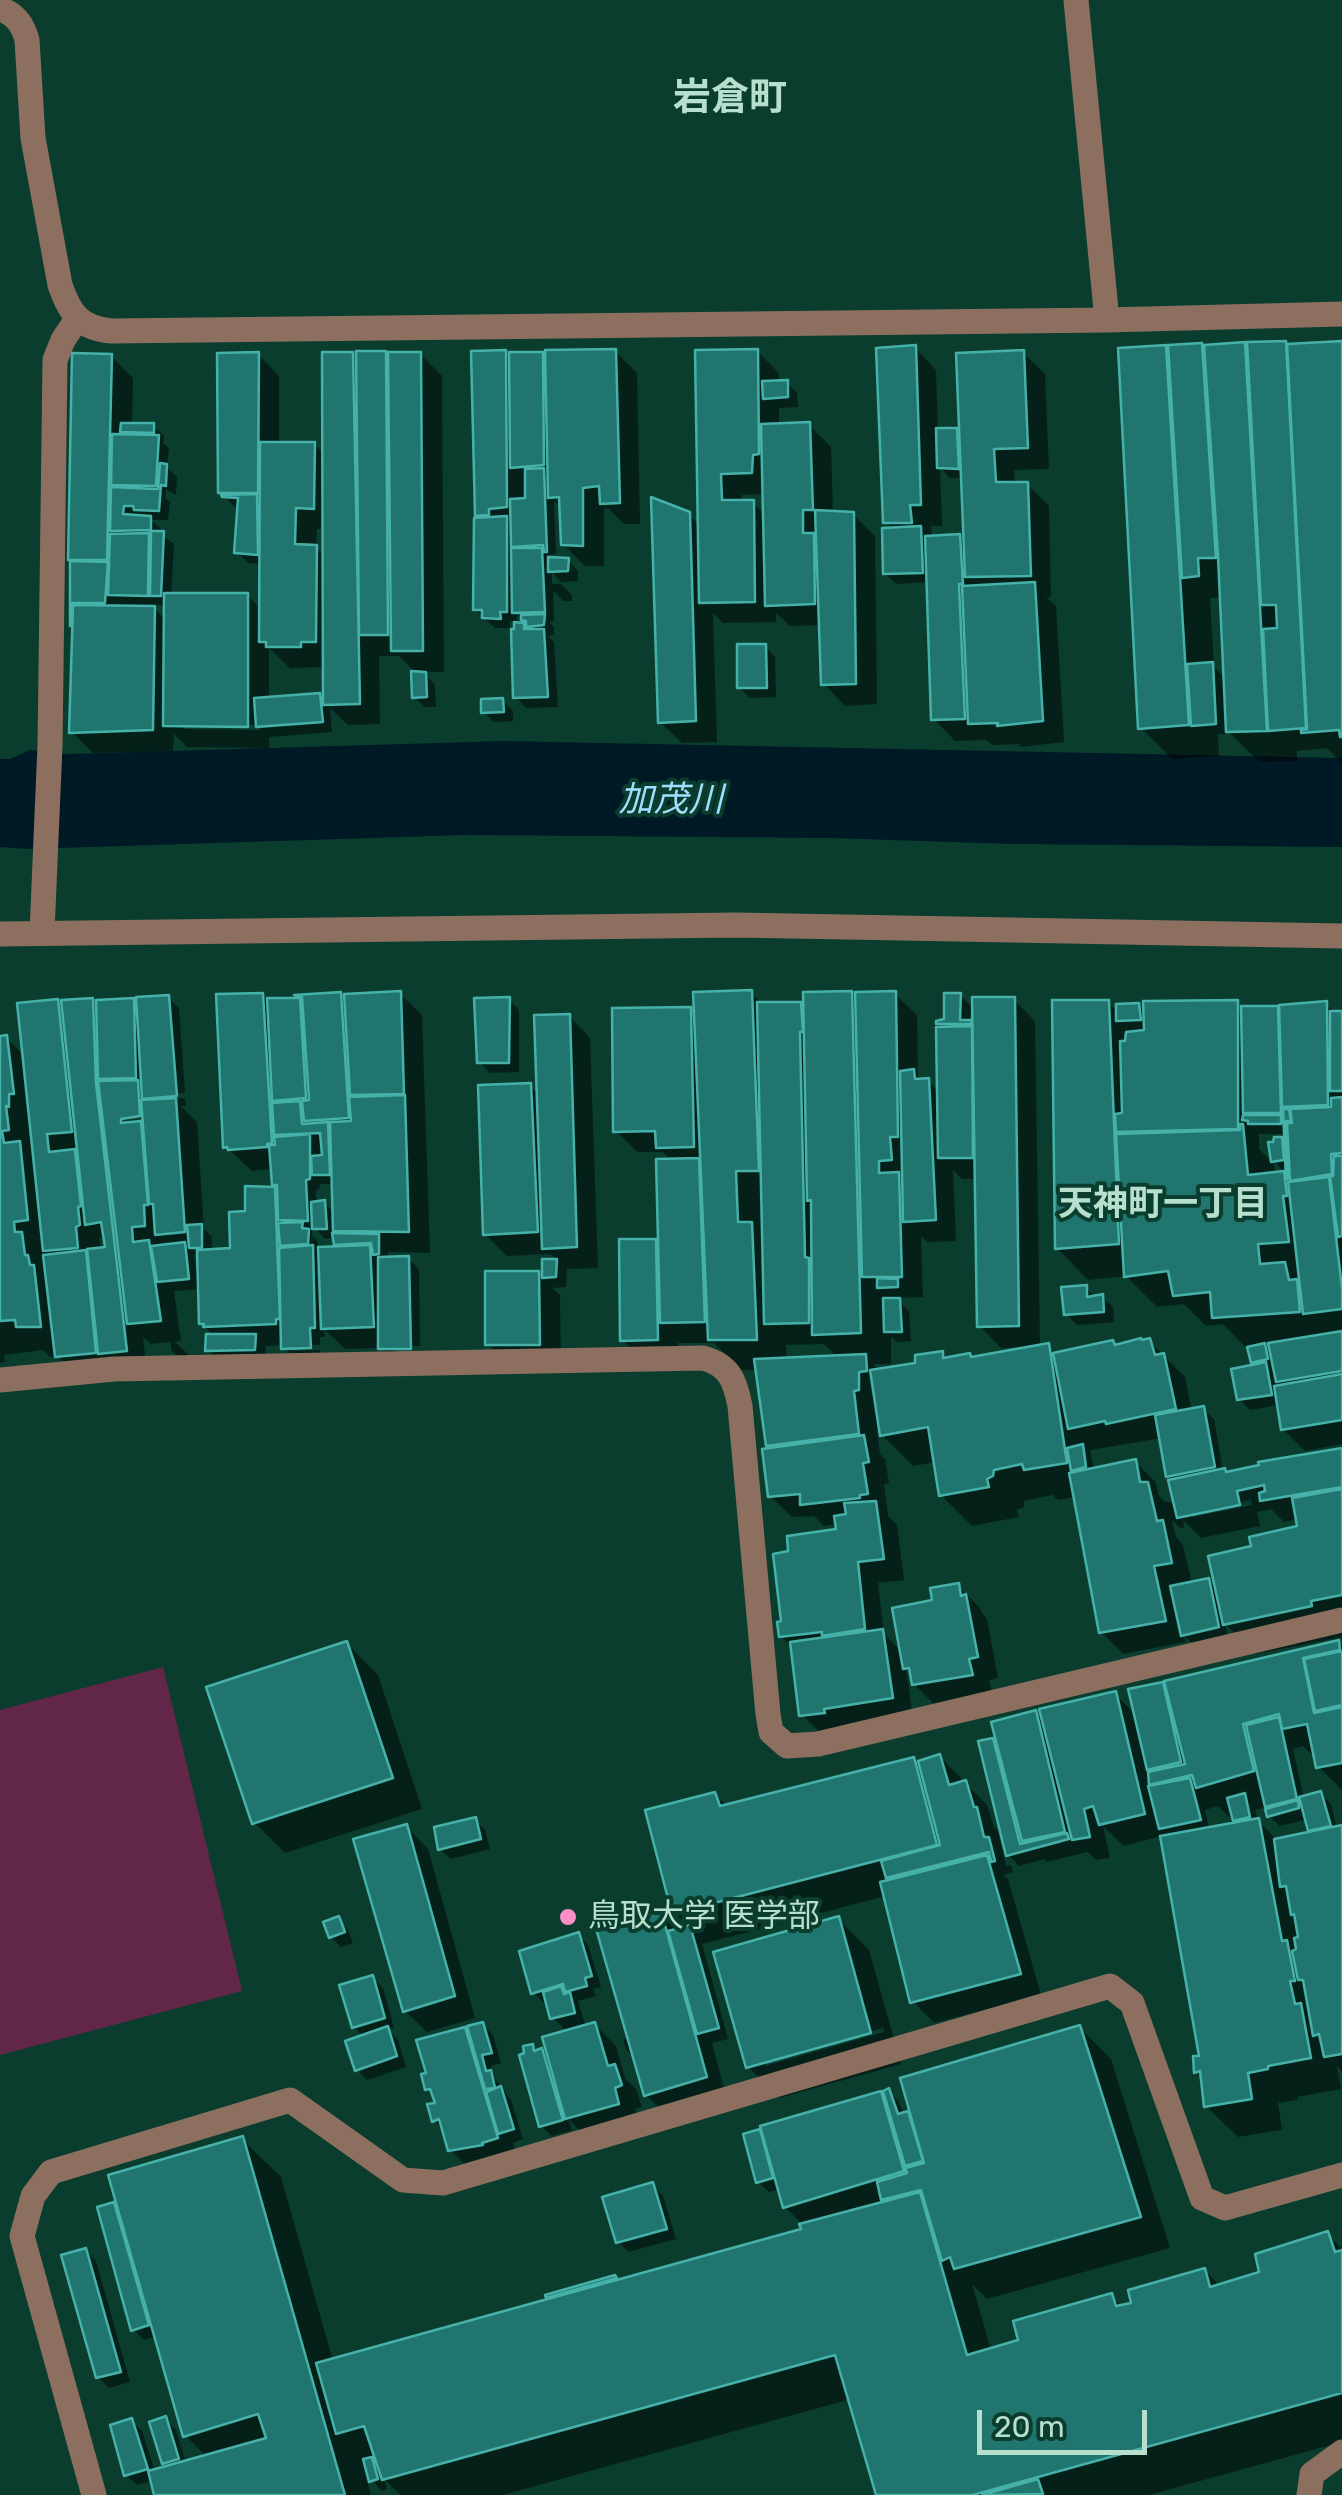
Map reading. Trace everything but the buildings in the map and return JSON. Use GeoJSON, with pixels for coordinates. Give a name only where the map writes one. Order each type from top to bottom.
{"type":"FeatureCollection","features":[{"type":"Feature","properties":{"kind":"street"},"geometry":{"type":"LineString","coordinates":[[1076,0],[1107,320]]}},
{"type":"Feature","properties":{"kind":"street"},"geometry":{"type":"LineString","coordinates":[[12,8],[27,40],[33,138],[60,285],[66,304],[77,319],[93,329],[1107,320],[1342,314]]}},
{"type":"Feature","properties":{"kind":"street"},"geometry":{"type":"LineString","coordinates":[[42,932],[50,745],[54,360],[77,319]]}},
{"type":"Feature","properties":{"kind":"street"},"geometry":{"type":"LineString","coordinates":[[0,934],[736,925],[1342,936]]}},
{"type":"Feature","properties":{"kind":"street"},"geometry":{"type":"LineString","coordinates":[[0,1380],[114,1369],[703,1358],[719,1362],[732,1381],[740,1406],[768,1714],[772,1732],[787,1746],[818,1744],[1342,1620]]}},
{"type":"Feature","properties":{"kind":"street"},"geometry":{"type":"LineString","coordinates":[[94,2495],[22,2236],[32,2196],[51,2172],[290,2100],[403,2180],[443,2182],[1110,1986],[1132,2004],[1202,2198],[1225,2208],[1342,2175]]}},
{"type":"Feature","properties":{"kind":"street"},"geometry":{"type":"LineString","coordinates":[[1309,2495],[1312,2474],[1342,2452]]}},
{"type":"Feature","properties":{"kind":"shaded area"},"geometry":{"type":"Polygon","coordinates":[[[163,1667],[242,1991],[0,2055],[0,1710],[163,1667]]]}},
{"type":"Feature","properties":{"kind":"water","name":"加茂川"},"geometry":{"type":"Polygon","coordinates":[[[504,741],[1342,758],[1342,847],[466,835],[0,847],[0,759],[30,750],[69,754],[504,741]]]}},
{"type":"Feature","properties":{"kind":"place","name":"鳥取大学 医学部"},"geometry":{"type":"Point","coordinates":[568,1917]}},
{"type":"Feature","properties":{"kind":"district","name":"岩倉町"},"geometry":{"type":"Point","coordinates":[730,99]}},
{"type":"Feature","properties":{"kind":"district","name":"天神町一丁目"},"geometry":{"type":"Point","coordinates":[1163,1205]}}]}
